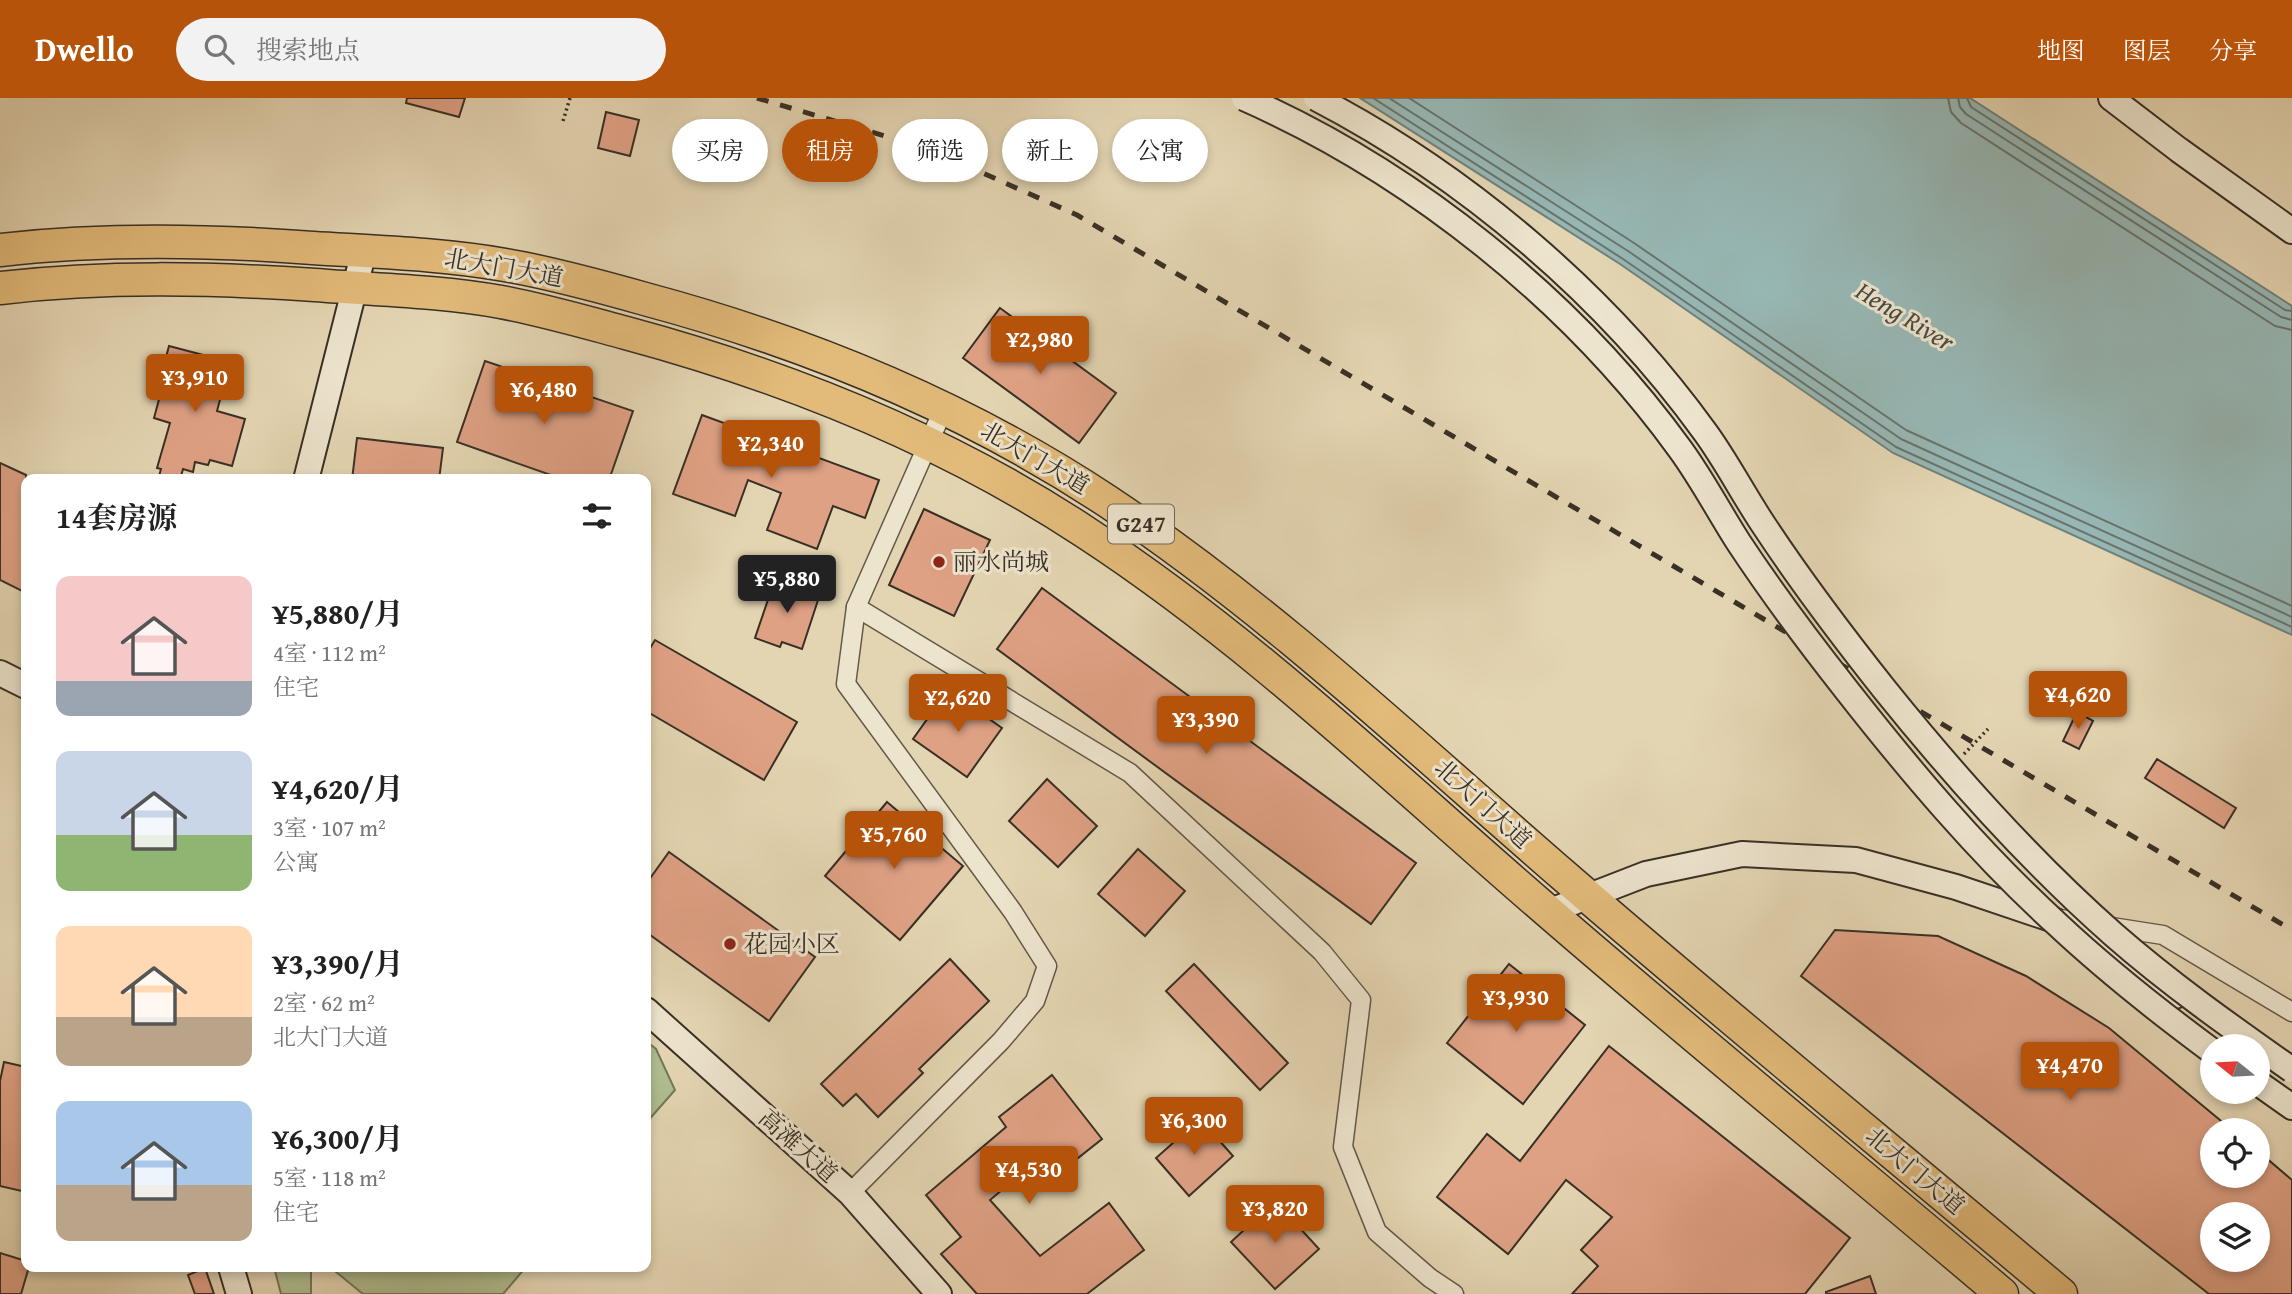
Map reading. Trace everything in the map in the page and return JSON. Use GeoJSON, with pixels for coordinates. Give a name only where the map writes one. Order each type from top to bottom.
{"type":"FeatureCollection","features":[{"type":"Feature","properties":{"kind":"highway","name":"北大门大道"},"geometry":{"type":"LineString","coordinates":[[0,250],[67,244],[155,241],[249,243],[475,260],[514,266],[665,304],[804,348],[944,408],[1005,439],[1080,483],[1195,563],[1330,670],[1588,896],[2060,1294]]}},
{"type":"Feature","properties":{"kind":"highway","name":"北大门大道"},"geometry":{"type":"LineString","coordinates":[[0,288],[69,281],[215,279],[495,301],[710,356],[791,383],[929,442],[978,467],[1059,515],[1172,593],[1306,699],[1548,912],[2002,1294]]}},
{"type":"Feature","properties":{"kind":"main road"},"geometry":{"type":"LineString","coordinates":[[1244,98],[1318,134],[1429,203],[1478,240],[1560,314],[1655,416],[1690,463],[1763,579],[1900,757],[1959,824],[2066,933],[2136,993],[2200,1042]]}},
{"type":"Feature","properties":{"kind":"main road"},"geometry":{"type":"LineString","coordinates":[[1316,98],[1398,146],[1471,195],[1527,241],[1597,307],[1679,397],[1715,446],[1763,524],[1818,603],[1886,691],[1982,804],[2058,884],[2116,936],[2197,1001],[2292,1069]]}},
{"type":"Feature","properties":{"kind":"main road"},"geometry":{"type":"LineString","coordinates":[[2111,98],[2292,232]]}},
{"type":"Feature","properties":{"kind":"main road"},"geometry":{"type":"LineString","coordinates":[[308,474],[364,251]]}},
{"type":"Feature","properties":{"kind":"main road"},"geometry":{"type":"LineString","coordinates":[[0,673],[21,684]]}},
{"type":"Feature","properties":{"kind":"main road"},"geometry":{"type":"LineString","coordinates":[[1548,912],[1646,874],[1742,854],[1856,860],[2048,916],[2236,1034]]}},
{"type":"Feature","properties":{"kind":"main road","name":"高滩大道"},"geometry":{"type":"LineString","coordinates":[[651,1014],[850,1193],[939,1294]]}},
{"type":"Feature","properties":{"kind":"main road"},"geometry":{"type":"LineString","coordinates":[[2270,1055],[2292,1069]]}},
{"type":"Feature","properties":{"kind":"main road"},"geometry":{"type":"LineString","coordinates":[[2270,1091],[2292,1107]]}},
{"type":"Feature","properties":{"kind":"main road"},"geometry":{"type":"LineString","coordinates":[[232,1272],[239,1294]]}},
{"type":"Feature","properties":{"kind":"street"},"geometry":{"type":"LineString","coordinates":[[850,1193],[1001,1041],[1035,1001],[1047,965],[1013,912],[846,684],[856,607],[944,408]]}},
{"type":"Feature","properties":{"kind":"street"},"geometry":{"type":"LineString","coordinates":[[856,607],[1130,773],[1322,952],[1361,1000],[1343,1147],[1377,1232],[1430,1278],[1454,1294]]}},
{"type":"Feature","properties":{"kind":"street"},"geometry":{"type":"LineString","coordinates":[[2048,916],[2163,935],[2292,1012]]}},
{"type":"Feature","properties":{"kind":"path"},"geometry":{"type":"LineString","coordinates":[[563,121],[570,98]]}},
{"type":"Feature","properties":{"kind":"green space"},"geometry":{"type":"Polygon","coordinates":[[[651,1045],[656,1049],[675,1090],[651,1117],[651,1045]]]}},
{"type":"Feature","properties":{"kind":"green space"},"geometry":{"type":"Polygon","coordinates":[[[275,1272],[311,1272],[311,1294],[281,1294],[275,1272]]]}},
{"type":"Feature","properties":{"kind":"green space"},"geometry":{"type":"Polygon","coordinates":[[[336,1272],[522,1272],[503,1294],[363,1294],[336,1272]]]}},
{"type":"Feature","properties":{"kind":"water","name":"Heng River"},"geometry":{"type":"Polygon","coordinates":[[[1360,98],[1970,98],[2292,306],[2292,635],[1893,453],[1620,264],[1360,98]]]}},
{"type":"Feature","properties":{"kind":"building"},"geometry":{"type":"Polygon","coordinates":[[[407,98],[465,98],[459,117],[406,103],[407,98]]]}},
{"type":"Feature","properties":{"kind":"building"},"geometry":{"type":"Polygon","coordinates":[[[606,112],[639,120],[630,156],[598,148],[606,112]]]}},
{"type":"Feature","properties":{"kind":"building"},"geometry":{"type":"Polygon","coordinates":[[[1000,308],[1116,393],[1079,443],[963,358],[1000,308]]]}},
{"type":"Feature","properties":{"kind":"building"},"geometry":{"type":"Polygon","coordinates":[[[169,346],[230,362],[217,411],[245,419],[232,466],[210,460],[208,465],[195,462],[193,472],[183,469],[182,474],[160,474],[161,469],[157,468],[170,423],[154,418],[165,377],[161,376],[169,346]]]}},
{"type":"Feature","properties":{"kind":"building"},"geometry":{"type":"Polygon","coordinates":[[[485,361],[633,411],[611,474],[548,474],[457,442],[485,361]]]}},
{"type":"Feature","properties":{"kind":"building"},"geometry":{"type":"Polygon","coordinates":[[[702,415],[879,480],[865,518],[833,506],[817,549],[767,530],[781,493],[748,480],[735,516],[673,494],[702,415]]]}},
{"type":"Feature","properties":{"kind":"building"},"geometry":{"type":"Polygon","coordinates":[[[357,438],[443,448],[440,474],[353,474],[357,438]]]}},
{"type":"Feature","properties":{"kind":"building"},"geometry":{"type":"Polygon","coordinates":[[[0,463],[24,474],[21,474],[21,590],[0,580],[0,463]]]}},
{"type":"Feature","properties":{"kind":"building","name":"丽水尚城"},"geometry":{"type":"Polygon","coordinates":[[[924,509],[990,540],[954,616],[889,585],[924,509]]]}},
{"type":"Feature","properties":{"kind":"building"},"geometry":{"type":"Polygon","coordinates":[[[775,579],[820,594],[802,649],[782,642],[780,647],[755,638],[775,579]]]}},
{"type":"Feature","properties":{"kind":"building"},"geometry":{"type":"Polygon","coordinates":[[[1042,588],[1416,863],[1371,924],[997,649],[1042,588]]]}},
{"type":"Feature","properties":{"kind":"building"},"geometry":{"type":"Polygon","coordinates":[[[655,640],[797,722],[764,780],[651,714],[651,647],[655,640]]]}},
{"type":"Feature","properties":{"kind":"building"},"geometry":{"type":"Polygon","coordinates":[[[948,690],[1002,728],[967,777],[913,739],[948,690]]]}},
{"type":"Feature","properties":{"kind":"building"},"geometry":{"type":"Polygon","coordinates":[[[2077,712],[2093,721],[2079,749],[2063,741],[2077,712]]]}},
{"type":"Feature","properties":{"kind":"building"},"geometry":{"type":"Polygon","coordinates":[[[2157,759],[2236,808],[2224,828],[2145,778],[2157,759]]]}},
{"type":"Feature","properties":{"kind":"building"},"geometry":{"type":"Polygon","coordinates":[[[1047,779],[1097,826],[1058,867],[1009,821],[1047,779]]]}},
{"type":"Feature","properties":{"kind":"building"},"geometry":{"type":"Polygon","coordinates":[[[887,802],[963,866],[900,940],[825,876],[887,802]]]}},
{"type":"Feature","properties":{"kind":"building"},"geometry":{"type":"Polygon","coordinates":[[[1138,849],[1185,891],[1145,936],[1098,894],[1138,849]]]}},
{"type":"Feature","properties":{"kind":"building","name":"花园小区"},"geometry":{"type":"Polygon","coordinates":[[[669,852],[815,957],[769,1021],[651,936],[651,877],[669,852]]]}},
{"type":"Feature","properties":{"kind":"building"},"geometry":{"type":"Polygon","coordinates":[[[1835,930],[1938,936],[2026,976],[2109,1028],[2218,1118],[2200,1118],[2200,1188],[2270,1188],[2270,1161],[2292,1180],[2292,1294],[2209,1294],[1801,976],[1835,930]]]}},
{"type":"Feature","properties":{"kind":"building"},"geometry":{"type":"Polygon","coordinates":[[[950,959],[989,1001],[919,1069],[923,1073],[878,1117],[856,1094],[843,1106],[821,1084],[950,959]]]}},
{"type":"Feature","properties":{"kind":"building"},"geometry":{"type":"Polygon","coordinates":[[[1194,964],[1288,1063],[1260,1090],[1166,991],[1194,964]]]}},
{"type":"Feature","properties":{"kind":"building"},"geometry":{"type":"Polygon","coordinates":[[[1509,964],[1585,1025],[1523,1104],[1447,1043],[1509,964]]]}},
{"type":"Feature","properties":{"kind":"building"},"geometry":{"type":"Polygon","coordinates":[[[1609,1046],[1850,1238],[1805,1294],[1572,1294],[1598,1266],[1581,1250],[1612,1217],[1566,1180],[1508,1254],[1437,1197],[1487,1134],[1520,1161],[1609,1046]]]}},
{"type":"Feature","properties":{"kind":"building"},"geometry":{"type":"Polygon","coordinates":[[[4,1062],[21,1066],[21,1191],[0,1186],[0,1081],[4,1062]]]}},
{"type":"Feature","properties":{"kind":"building"},"geometry":{"type":"Polygon","coordinates":[[[1052,1075],[1102,1139],[1049,1181],[1034,1163],[990,1200],[1040,1256],[1109,1203],[1144,1250],[1087,1294],[977,1294],[941,1254],[961,1237],[926,1195],[1006,1127],[999,1117],[1052,1075]]]}},
{"type":"Feature","properties":{"kind":"building"},"geometry":{"type":"Polygon","coordinates":[[[1200,1119],[1233,1156],[1189,1196],[1156,1158],[1200,1119]]]}},
{"type":"Feature","properties":{"kind":"building"},"geometry":{"type":"Polygon","coordinates":[[[1275,1201],[1319,1249],[1275,1289],[1231,1242],[1275,1201]]]}},
{"type":"Feature","properties":{"kind":"building"},"geometry":{"type":"Polygon","coordinates":[[[0,1253],[21,1259],[21,1272],[28,1272],[21,1294],[0,1294],[0,1253]]]}},
{"type":"Feature","properties":{"kind":"building"},"geometry":{"type":"Polygon","coordinates":[[[206,1272],[214,1294],[195,1294],[188,1275],[206,1272]]]}},
{"type":"Feature","properties":{"kind":"building"},"geometry":{"type":"Polygon","coordinates":[[[1870,1276],[1876,1294],[1826,1294],[1826,1292],[1870,1276]]]}},
{"type":"Feature","properties":{"kind":"railway"},"geometry":{"type":"LineString","coordinates":[[757,98],[929,149],[1077,215],[2292,930]]}},
{"type":"Feature","properties":{"kind":"place","name":"丽水尚城"},"geometry":{"type":"Point","coordinates":[939,562]}},
{"type":"Feature","properties":{"kind":"place","name":"花园小区"},"geometry":{"type":"Point","coordinates":[730,944]}}]}
